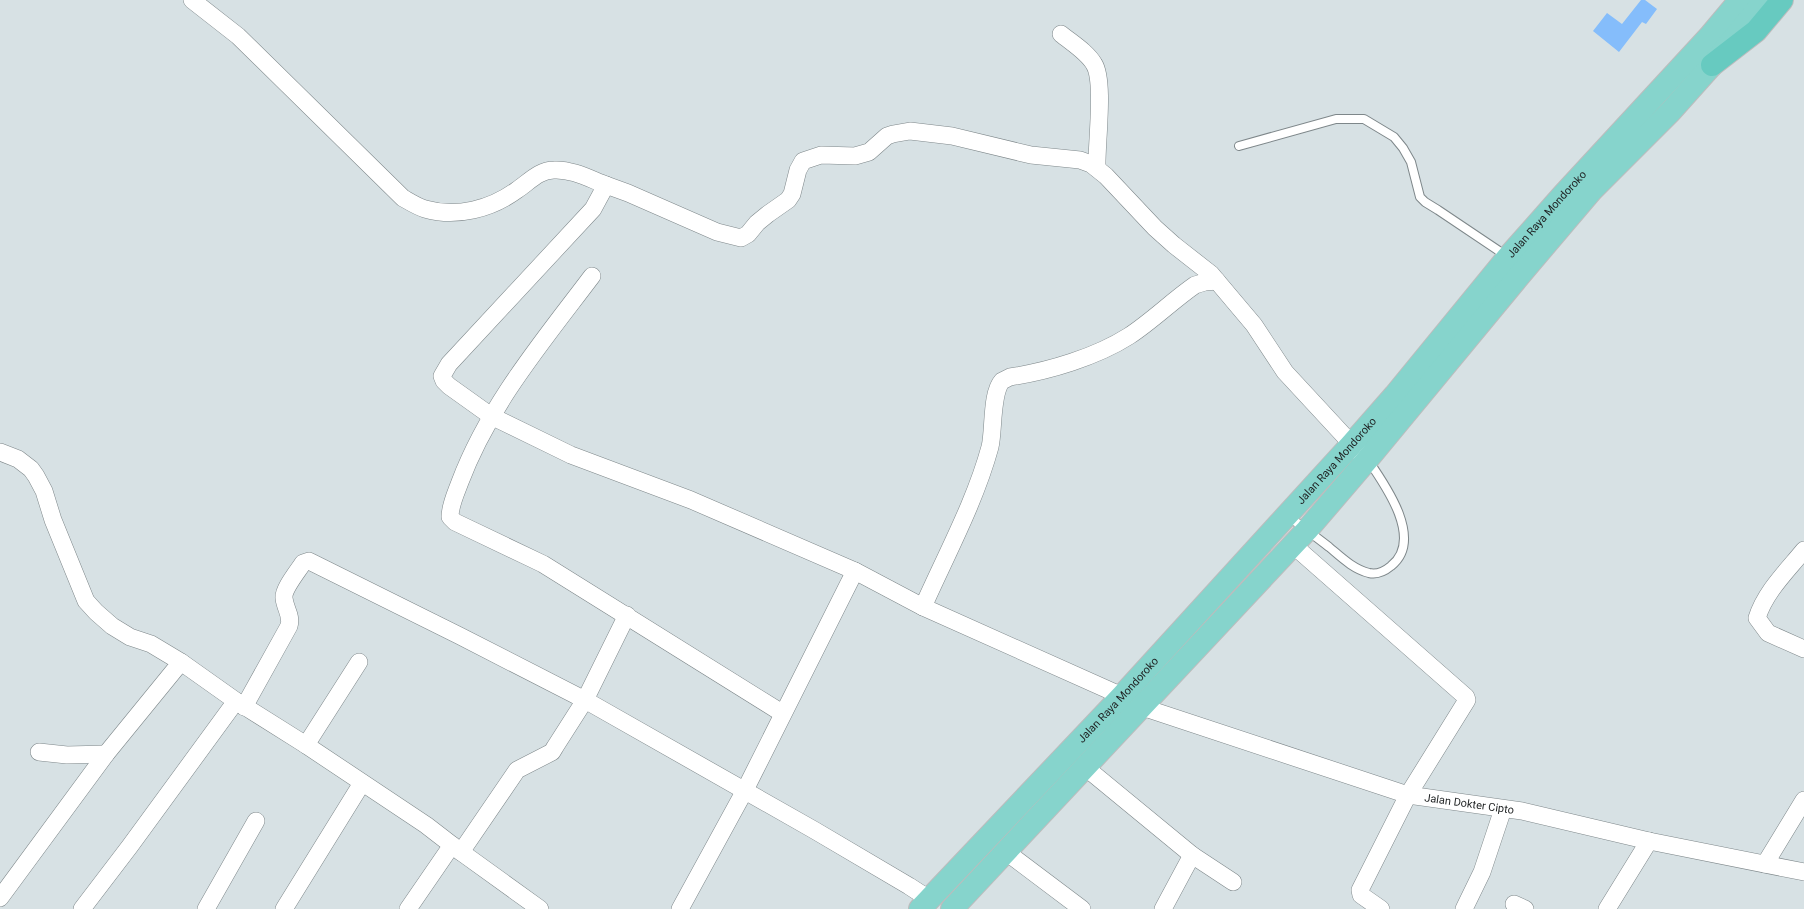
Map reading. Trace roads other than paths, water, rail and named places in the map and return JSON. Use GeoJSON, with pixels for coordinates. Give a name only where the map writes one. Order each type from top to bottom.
{"type":"FeatureCollection","features":[{"type":"Feature","properties":{"kind":"highway","name":"Jalan Raya Mondoroko"},"geometry":{"type":"LineString","coordinates":[[952,909],[1300,537],[1367,460],[1516,264],[1563,195],[1709,36],[1740,0]]}},
{"type":"Feature","properties":{"kind":"highway","name":"Jalan Raya Mondoroko"},"geometry":{"type":"LineString","coordinates":[[925,904],[1122,696],[1516,264],[1670,112],[1712,65],[1765,0]]}},
{"type":"Feature","properties":{"kind":"highway"},"geometry":{"type":"LineString","coordinates":[[1712,65],[1756,31],[1782,0]]}},
{"type":"Feature","properties":{"kind":"street"},"geometry":{"type":"LineString","coordinates":[[192,0],[238,36],[403,198],[424,209],[444,212],[465,212],[485,207],[512,193],[541,173],[552,170],[570,172],[628,193],[717,232],[741,238],[748,234],[757,223],[768,214],[788,200],[792,194],[798,170],[803,161],[821,156],[855,156],[869,152],[887,136],[901,132],[921,132],[952,136],[1031,155],[1080,160],[1091,164],[1102,172],[1174,246],[1207,270],[1254,325],[1285,372],[1351,445],[1367,460]]}},
{"type":"Feature","properties":{"kind":"street"},"geometry":{"type":"LineString","coordinates":[[1060,34],[1082,50],[1096,66],[1102,172]]}},
{"type":"Feature","properties":{"kind":"street"},"geometry":{"type":"LineString","coordinates":[[606,185],[593,209],[454,357],[442,376],[444,381],[449,386],[493,414],[571,455],[691,500],[855,571],[923,607],[1122,696]]}},
{"type":"Feature","properties":{"kind":"street"},"geometry":{"type":"LineString","coordinates":[[592,276],[505,394],[479,436],[452,505],[450,517],[455,522],[543,564],[782,713]]}},
{"type":"Feature","properties":{"kind":"street"},"geometry":{"type":"LineString","coordinates":[[923,607],[977,485],[990,445],[996,398],[999,387],[1003,381],[1010,377],[1064,364],[1105,349],[1130,336],[1195,285],[1217,281]]}},
{"type":"Feature","properties":{"kind":"street"},"geometry":{"type":"LineString","coordinates":[[0,452],[18,459],[31,469],[36,476],[44,491],[53,520],[86,600],[96,612],[112,626],[130,637],[151,644],[181,662],[240,704],[306,745],[426,824],[456,849],[540,909]]}},
{"type":"Feature","properties":{"kind":"street"},"geometry":{"type":"LineString","coordinates":[[1300,537],[1466,697],[1466,703],[1408,795],[1360,890],[1361,896],[1381,909]]}},
{"type":"Feature","properties":{"kind":"street"},"geometry":{"type":"LineString","coordinates":[[1804,550],[1773,588],[1760,609],[1757,618],[1768,633],[1804,649]]}},
{"type":"Feature","properties":{"kind":"street"},"geometry":{"type":"LineString","coordinates":[[82,909],[240,704],[289,626],[290,616],[284,600],[284,595],[306,561],[403,607],[585,700],[744,792],[828,838],[909,886],[925,904]]}},
{"type":"Feature","properties":{"kind":"street"},"geometry":{"type":"LineString","coordinates":[[680,909],[744,792],[782,713],[855,571]]}},
{"type":"Feature","properties":{"kind":"street"},"geometry":{"type":"LineString","coordinates":[[408,909],[517,770],[552,752],[585,700],[626,615]]}},
{"type":"Feature","properties":{"kind":"street"},"geometry":{"type":"LineString","coordinates":[[0,898],[106,754],[181,662]]}},
{"type":"Feature","properties":{"kind":"street"},"geometry":{"type":"LineString","coordinates":[[306,745],[359,662]]}},
{"type":"Feature","properties":{"kind":"street","name":"Jalan Dokter Cipto"},"geometry":{"type":"LineString","coordinates":[[1142,707],[1408,795],[1522,812],[1649,841],[1804,872]]}},
{"type":"Feature","properties":{"kind":"street"},"geometry":{"type":"LineString","coordinates":[[39,752],[67,755],[106,754]]}},
{"type":"Feature","properties":{"kind":"street"},"geometry":{"type":"LineString","coordinates":[[1085,768],[1192,855],[1233,882]]}},
{"type":"Feature","properties":{"kind":"street"},"geometry":{"type":"LineString","coordinates":[[284,909],[362,783]]}},
{"type":"Feature","properties":{"kind":"street"},"geometry":{"type":"LineString","coordinates":[[1765,864],[1804,800]]}},
{"type":"Feature","properties":{"kind":"street"},"geometry":{"type":"LineString","coordinates":[[1464,909],[1482,872],[1503,809]]}},
{"type":"Feature","properties":{"kind":"street"},"geometry":{"type":"LineString","coordinates":[[206,909],[256,821]]}},
{"type":"Feature","properties":{"kind":"street"},"geometry":{"type":"LineString","coordinates":[[1607,909],[1649,841]]}},
{"type":"Feature","properties":{"kind":"street"},"geometry":{"type":"LineString","coordinates":[[1005,852],[1082,909]]}},
{"type":"Feature","properties":{"kind":"street"},"geometry":{"type":"LineString","coordinates":[[1162,909],[1192,855]]}},
{"type":"Feature","properties":{"kind":"lane"},"geometry":{"type":"LineString","coordinates":[[1239,146],[1336,119],[1364,119],[1394,137],[1403,148],[1411,162],[1420,197],[1425,202],[1516,264]]}},
{"type":"Feature","properties":{"kind":"lane"},"geometry":{"type":"LineString","coordinates":[[1287,515],[1300,537],[1356,569],[1371,574],[1383,572],[1394,564],[1403,552],[1405,535],[1392,500],[1381,479],[1367,460]]}}]}
